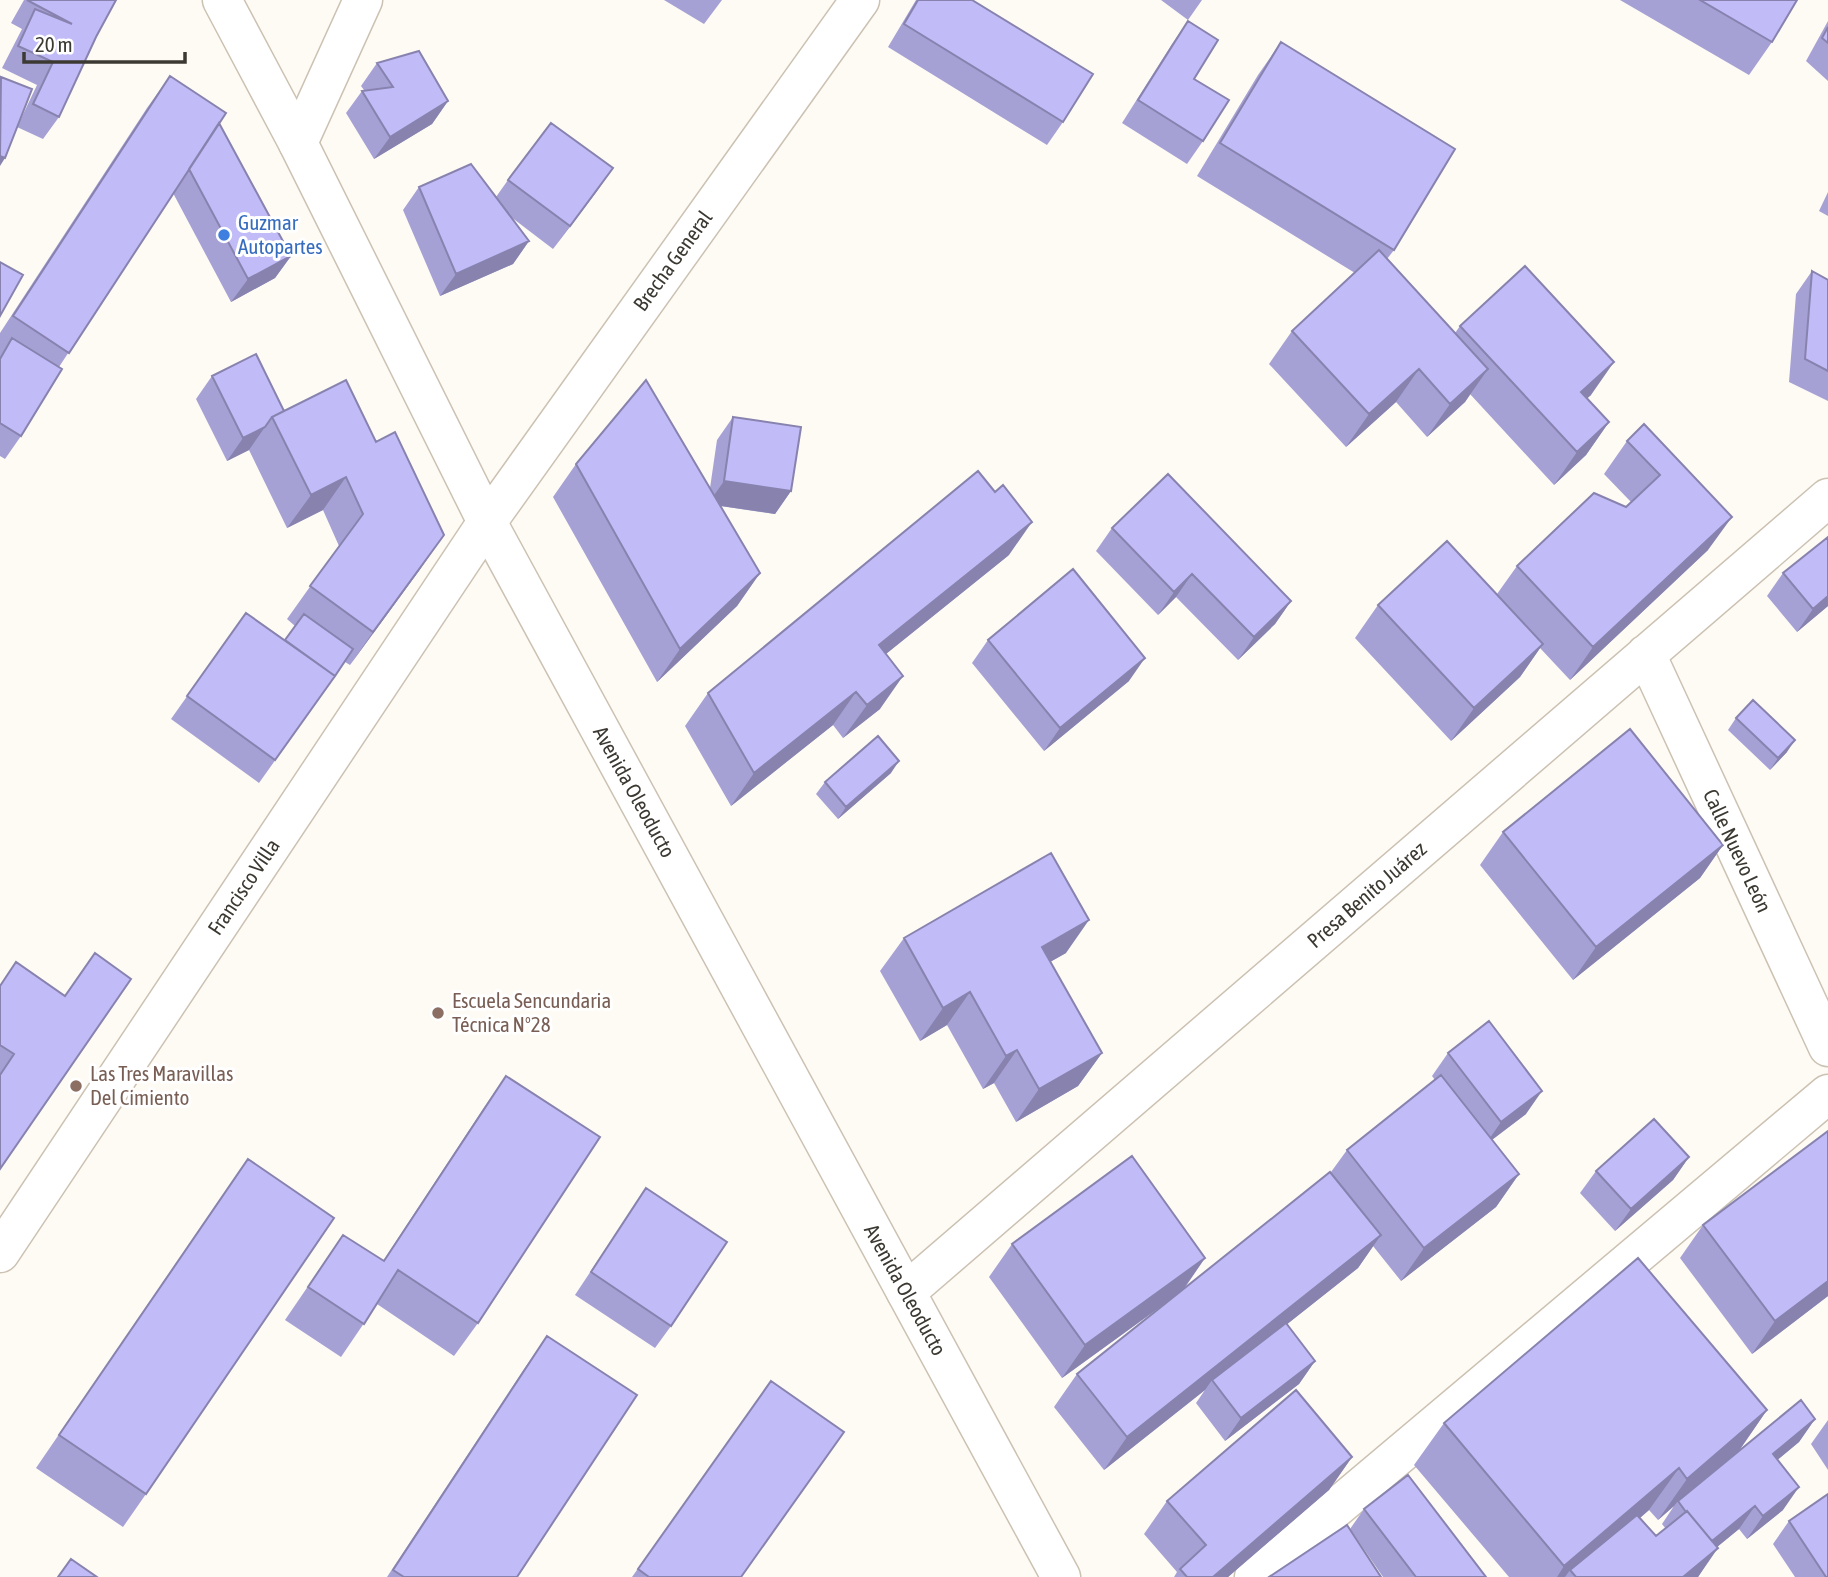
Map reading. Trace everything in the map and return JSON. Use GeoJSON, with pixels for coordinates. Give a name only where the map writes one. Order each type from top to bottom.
{"type":"FeatureCollection","features":[{"type":"Feature","properties":{"kind":"street","name":"Avenida Oleoducto"},"geometry":{"type":"LineString","coordinates":[[222,0],[298,143],[487,522],[1061,1577]]}},
{"type":"Feature","properties":{"kind":"street"},"geometry":{"type":"LineString","coordinates":[[298,143],[363,0]]}},
{"type":"Feature","properties":{"kind":"street","name":"Brecha General"},"geometry":{"type":"LineString","coordinates":[[487,522],[860,0]]}},
{"type":"Feature","properties":{"kind":"street","name":"Presa Benito Juárez"},"geometry":{"type":"LineString","coordinates":[[906,1292],[1828,498]]}},
{"type":"Feature","properties":{"kind":"street","name":"Francisco Villa"},"geometry":{"type":"LineString","coordinates":[[0,1253],[487,522]]}},
{"type":"Feature","properties":{"kind":"street","name":"Calle Nuevo León"},"geometry":{"type":"LineString","coordinates":[[1646,654],[1828,1047]]}},
{"type":"Feature","properties":{"kind":"street"},"geometry":{"type":"LineString","coordinates":[[1254,1577],[1828,1094]]}},
{"type":"Feature","properties":{"kind":"building"},"geometry":{"type":"Polygon","coordinates":[[[27,0],[116,0],[59,117],[33,104],[53,62],[18,46],[35,9],[72,24],[27,0]]]}},
{"type":"Feature","properties":{"kind":"building"},"geometry":{"type":"Polygon","coordinates":[[[918,0],[972,0],[1093,74],[1063,122],[904,24],[918,0]]]}},
{"type":"Feature","properties":{"kind":"building"},"geometry":{"type":"Polygon","coordinates":[[[1700,0],[1797,0],[1772,42],[1700,0]]]}},
{"type":"Feature","properties":{"kind":"building"},"geometry":{"type":"Polygon","coordinates":[[[1188,21],[1218,40],[1194,79],[1229,100],[1203,141],[1138,100],[1188,21]]]}},
{"type":"Feature","properties":{"kind":"building"},"geometry":{"type":"Polygon","coordinates":[[[1828,27],[1828,43],[1822,38],[1828,27]]]}},
{"type":"Feature","properties":{"kind":"building"},"geometry":{"type":"Polygon","coordinates":[[[1281,42],[1455,149],[1394,250],[1220,143],[1281,42]]]}},
{"type":"Feature","properties":{"kind":"building"},"geometry":{"type":"Polygon","coordinates":[[[419,51],[448,101],[390,137],[362,91],[393,87],[377,63],[419,51]]]}},
{"type":"Feature","properties":{"kind":"building"},"geometry":{"type":"Polygon","coordinates":[[[170,76],[226,113],[69,353],[13,316],[170,76]]]}},
{"type":"Feature","properties":{"kind":"building"},"geometry":{"type":"Polygon","coordinates":[[[1,77],[32,89],[5,158],[0,156],[1,77]]]}},
{"type":"Feature","properties":{"kind":"building"},"geometry":{"type":"Polygon","coordinates":[[[219,123],[291,256],[248,279],[189,169],[219,123]]]}},
{"type":"Feature","properties":{"kind":"building"},"geometry":{"type":"Polygon","coordinates":[[[551,123],[613,168],[570,226],[508,180],[551,123]]]}},
{"type":"Feature","properties":{"kind":"building"},"geometry":{"type":"Polygon","coordinates":[[[471,164],[529,241],[456,274],[419,187],[471,164]]]}},
{"type":"Feature","properties":{"kind":"building"},"geometry":{"type":"Polygon","coordinates":[[[1379,250],[1488,369],[1450,404],[1419,369],[1369,414],[1292,331],[1379,250]]]}},
{"type":"Feature","properties":{"kind":"building"},"geometry":{"type":"Polygon","coordinates":[[[0,262],[23,275],[0,316],[0,262]]]}},
{"type":"Feature","properties":{"kind":"building"},"geometry":{"type":"Polygon","coordinates":[[[1525,266],[1614,362],[1581,392],[1609,422],[1577,452],[1460,326],[1525,266]]]}},
{"type":"Feature","properties":{"kind":"building"},"geometry":{"type":"Polygon","coordinates":[[[1812,271],[1828,280],[1828,371],[1805,359],[1812,271]]]}},
{"type":"Feature","properties":{"kind":"building"},"geometry":{"type":"Polygon","coordinates":[[[12,338],[62,369],[21,436],[0,423],[0,359],[12,338]]]}},
{"type":"Feature","properties":{"kind":"building"},"geometry":{"type":"Polygon","coordinates":[[[256,354],[284,411],[272,417],[265,427],[243,438],[212,376],[256,354]]]}},
{"type":"Feature","properties":{"kind":"building"},"geometry":{"type":"Polygon","coordinates":[[[346,380],[376,442],[395,432],[444,535],[373,632],[310,586],[363,514],[346,477],[311,495],[272,417],[346,380]]]}},
{"type":"Feature","properties":{"kind":"building"},"geometry":{"type":"Polygon","coordinates":[[[646,380],[760,573],[680,649],[576,464],[646,380]]]}},
{"type":"Feature","properties":{"kind":"building"},"geometry":{"type":"Polygon","coordinates":[[[733,417],[801,427],[791,491],[724,481],[733,417]]]}},
{"type":"Feature","properties":{"kind":"building"},"geometry":{"type":"Polygon","coordinates":[[[1644,424],[1732,517],[1593,647],[1517,566],[1594,493],[1626,507],[1660,475],[1627,441],[1644,424]]]}},
{"type":"Feature","properties":{"kind":"building"},"geometry":{"type":"Polygon","coordinates":[[[978,471],[995,492],[1003,485],[1032,522],[879,645],[903,676],[867,705],[856,692],[754,773],[708,693],[978,471]]]}},
{"type":"Feature","properties":{"kind":"building"},"geometry":{"type":"Polygon","coordinates":[[[1168,474],[1291,601],[1254,637],[1192,574],[1174,592],[1112,528],[1168,474]]]}},
{"type":"Feature","properties":{"kind":"building"},"geometry":{"type":"Polygon","coordinates":[[[1828,537],[1828,596],[1813,609],[1783,573],[1828,537]]]}},
{"type":"Feature","properties":{"kind":"building"},"geometry":{"type":"Polygon","coordinates":[[[1447,541],[1543,644],[1474,708],[1378,605],[1447,541]]]}},
{"type":"Feature","properties":{"kind":"building"},"geometry":{"type":"Polygon","coordinates":[[[1073,569],[1145,658],[1060,728],[988,640],[1073,569]]]}},
{"type":"Feature","properties":{"kind":"building"},"geometry":{"type":"Polygon","coordinates":[[[246,613],[335,676],[275,760],[187,696],[246,613]]]}},
{"type":"Feature","properties":{"kind":"building"},"geometry":{"type":"Polygon","coordinates":[[[304,614],[353,649],[335,676],[285,640],[304,614]]]}},
{"type":"Feature","properties":{"kind":"building"},"geometry":{"type":"Polygon","coordinates":[[[1753,700],[1795,740],[1778,758],[1736,718],[1753,700]]]}},
{"type":"Feature","properties":{"kind":"building"},"geometry":{"type":"Polygon","coordinates":[[[1630,729],[1723,845],[1596,947],[1503,832],[1630,729]]]}},
{"type":"Feature","properties":{"kind":"building"},"geometry":{"type":"Polygon","coordinates":[[[878,736],[899,761],[846,807],[825,782],[878,736]]]}},
{"type":"Feature","properties":{"kind":"building"},"geometry":{"type":"Polygon","coordinates":[[[1051,853],[1089,920],[1042,947],[1102,1053],[1039,1089],[1017,1050],[1006,1056],[970,992],[943,1008],[904,938],[1051,853]]]}},
{"type":"Feature","properties":{"kind":"building"},"geometry":{"type":"Polygon","coordinates":[[[95,953],[131,979],[0,1169],[0,1075],[14,1054],[0,1045],[0,986],[16,962],[65,996],[95,953]]]}},
{"type":"Feature","properties":{"kind":"building"},"geometry":{"type":"Polygon","coordinates":[[[1489,1021],[1542,1091],[1501,1122],[1448,1053],[1489,1021]]]}},
{"type":"Feature","properties":{"kind":"building"},"geometry":{"type":"Polygon","coordinates":[[[1441,1075],[1519,1174],[1424,1248],[1347,1150],[1441,1075]]]}},
{"type":"Feature","properties":{"kind":"building"},"geometry":{"type":"Polygon","coordinates":[[[506,1076],[600,1137],[478,1323],[398,1270],[364,1324],[308,1287],[343,1235],[384,1261],[506,1076]]]}},
{"type":"Feature","properties":{"kind":"building"},"geometry":{"type":"Polygon","coordinates":[[[1654,1119],[1689,1157],[1631,1209],[1596,1171],[1654,1119]]]}},
{"type":"Feature","properties":{"kind":"building"},"geometry":{"type":"Polygon","coordinates":[[[1828,1131],[1828,1281],[1775,1321],[1703,1225],[1828,1131]]]}},
{"type":"Feature","properties":{"kind":"building"},"geometry":{"type":"Polygon","coordinates":[[[1132,1156],[1205,1258],[1085,1345],[1012,1244],[1132,1156]]]}},
{"type":"Feature","properties":{"kind":"building"},"geometry":{"type":"Polygon","coordinates":[[[248,1159],[334,1218],[146,1494],[59,1435],[248,1159]]]}},
{"type":"Feature","properties":{"kind":"building"},"geometry":{"type":"Polygon","coordinates":[[[1330,1172],[1381,1235],[1127,1437],[1077,1374],[1330,1172]]]}},
{"type":"Feature","properties":{"kind":"building"},"geometry":{"type":"Polygon","coordinates":[[[646,1188],[727,1242],[671,1326],[591,1272],[646,1188]]]}},
{"type":"Feature","properties":{"kind":"building"},"geometry":{"type":"Polygon","coordinates":[[[1638,1258],[1767,1410],[1687,1479],[1679,1468],[1564,1566],[1444,1423],[1638,1258]]]}},
{"type":"Feature","properties":{"kind":"building"},"geometry":{"type":"Polygon","coordinates":[[[1286,1323],[1315,1361],[1241,1418],[1212,1380],[1286,1323]]]}},
{"type":"Feature","properties":{"kind":"building"},"geometry":{"type":"Polygon","coordinates":[[[547,1336],[637,1395],[517,1577],[404,1577],[393,1570],[547,1336]]]}},
{"type":"Feature","properties":{"kind":"building"},"geometry":{"type":"Polygon","coordinates":[[[771,1381],[844,1432],[741,1577],[649,1577],[638,1569],[771,1381]]]}},
{"type":"Feature","properties":{"kind":"building"},"geometry":{"type":"Polygon","coordinates":[[[1296,1390],[1352,1457],[1213,1577],[1187,1577],[1180,1569],[1206,1545],[1167,1501],[1296,1390]]]}},
{"type":"Feature","properties":{"kind":"building"},"geometry":{"type":"Polygon","coordinates":[[[1801,1400],[1815,1419],[1773,1454],[1799,1487],[1763,1516],[1755,1506],[1712,1541],[1678,1501],[1801,1400]]]}},
{"type":"Feature","properties":{"kind":"building"},"geometry":{"type":"Polygon","coordinates":[[[1408,1475],[1486,1577],[1416,1577],[1364,1509],[1408,1475]]]}},
{"type":"Feature","properties":{"kind":"building"},"geometry":{"type":"Polygon","coordinates":[[[1828,1494],[1828,1577],[1826,1577],[1789,1521],[1828,1494]]]}},
{"type":"Feature","properties":{"kind":"building"},"geometry":{"type":"Polygon","coordinates":[[[1687,1511],[1718,1548],[1683,1577],[1576,1577],[1570,1570],[1637,1515],[1656,1536],[1687,1511]]]}},
{"type":"Feature","properties":{"kind":"building"},"geometry":{"type":"Polygon","coordinates":[[[1347,1525],[1381,1577],[1269,1577],[1347,1525]]]}},
{"type":"Feature","properties":{"kind":"building"},"geometry":{"type":"Polygon","coordinates":[[[71,1559],[97,1577],[58,1577],[71,1559]]]}},
{"type":"Feature","properties":{"kind":"place","name":"Guzmar Autopartes"},"geometry":{"type":"Point","coordinates":[224,235]}},
{"type":"Feature","properties":{"kind":"place","name":"Escuela Sencundaria Técnica N°28"},"geometry":{"type":"Point","coordinates":[438,1013]}},
{"type":"Feature","properties":{"kind":"place","name":"Las Tres Maravillas Del Cimiento"},"geometry":{"type":"Point","coordinates":[76,1086]}}]}
